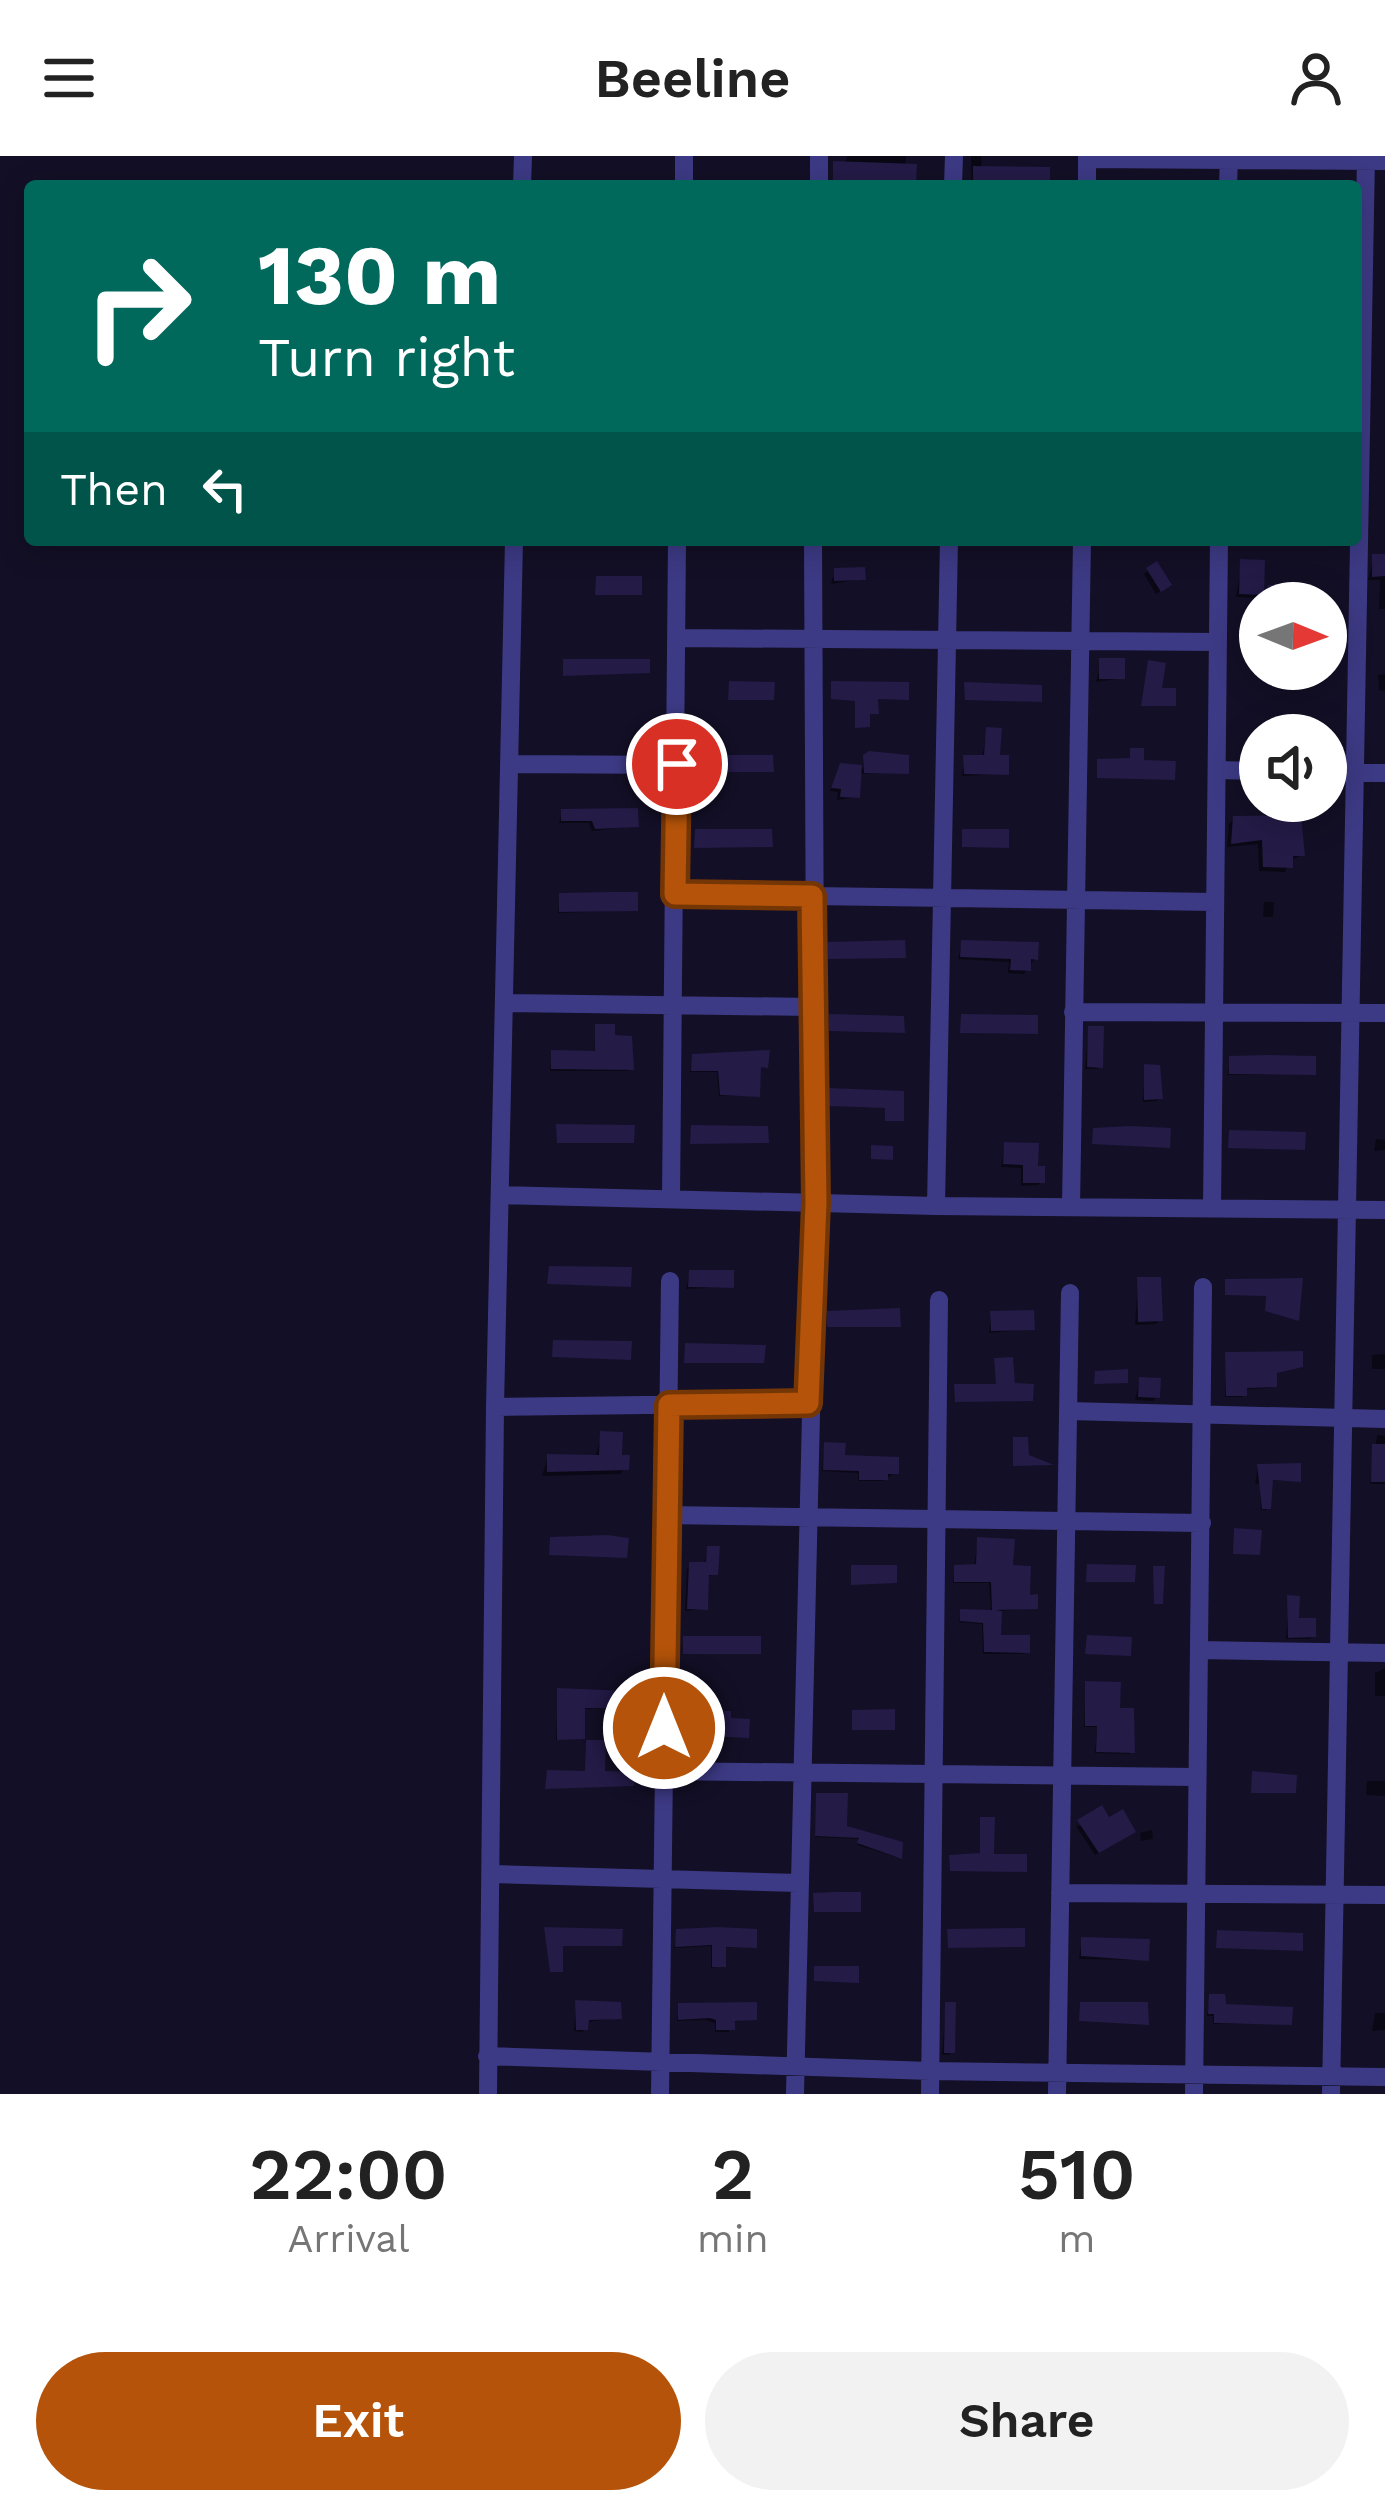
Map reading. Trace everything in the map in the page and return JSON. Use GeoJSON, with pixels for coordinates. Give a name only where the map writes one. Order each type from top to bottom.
{"type":"FeatureCollection","features":[{"type":"Feature","properties":{"kind":"street"},"geometry":{"type":"LineString","coordinates":[[1087,158],[1372,159],[1362,315]]}},
{"type":"Feature","properties":{"kind":"street"},"geometry":{"type":"LineString","coordinates":[[488,2094],[495,1407],[514,546]]}},
{"type":"Feature","properties":{"kind":"street"},"geometry":{"type":"LineString","coordinates":[[671,1199],[677,546]]}},
{"type":"Feature","properties":{"kind":"street"},"geometry":{"type":"LineString","coordinates":[[795,2094],[816,1203],[813,546]]}},
{"type":"Feature","properties":{"kind":"street"},"geometry":{"type":"LineString","coordinates":[[936,1206],[949,546]]}},
{"type":"Feature","properties":{"kind":"street"},"geometry":{"type":"LineString","coordinates":[[1071,1207],[1082,546]]}},
{"type":"Feature","properties":{"kind":"street"},"geometry":{"type":"LineString","coordinates":[[1213,1208],[1219,546]]}},
{"type":"Feature","properties":{"kind":"street"},"geometry":{"type":"LineString","coordinates":[[1331,2085],[1338,1894],[1344,1209],[1358,546]]}},
{"type":"Feature","properties":{"kind":"street"},"geometry":{"type":"LineString","coordinates":[[679,638],[1218,642]]}},
{"type":"Feature","properties":{"kind":"street"},"geometry":{"type":"LineString","coordinates":[[509,764],[677,764]]}},
{"type":"Feature","properties":{"kind":"street"},"geometry":{"type":"LineString","coordinates":[[1217,770],[1239,771]]}},
{"type":"Feature","properties":{"kind":"street"},"geometry":{"type":"LineString","coordinates":[[1347,773],[1385,773]]}},
{"type":"Feature","properties":{"kind":"street"},"geometry":{"type":"LineString","coordinates":[[675,894],[1215,902]]}},
{"type":"Feature","properties":{"kind":"street"},"geometry":{"type":"LineString","coordinates":[[504,1003],[812,1007]]}},
{"type":"Feature","properties":{"kind":"street"},"geometry":{"type":"LineString","coordinates":[[1072,1012],[1385,1013]]}},
{"type":"Feature","properties":{"kind":"street"},"geometry":{"type":"LineString","coordinates":[[502,1195],[936,1206],[1385,1210]]}},
{"type":"Feature","properties":{"kind":"street"},"geometry":{"type":"LineString","coordinates":[[660,2094],[670,1281]]}},
{"type":"Feature","properties":{"kind":"street"},"geometry":{"type":"LineString","coordinates":[[1194,2086],[1203,1287]]}},
{"type":"Feature","properties":{"kind":"street"},"geometry":{"type":"LineString","coordinates":[[1057,2084],[1070,1293]]}},
{"type":"Feature","properties":{"kind":"street"},"geometry":{"type":"LineString","coordinates":[[930,2094],[938,1300]]}},
{"type":"Feature","properties":{"kind":"street"},"geometry":{"type":"LineString","coordinates":[[495,1407],[808,1403]]}},
{"type":"Feature","properties":{"kind":"street"},"geometry":{"type":"LineString","coordinates":[[1069,1411],[1385,1419]]}},
{"type":"Feature","properties":{"kind":"street"},"geometry":{"type":"LineString","coordinates":[[665,1515],[1202,1523]]}},
{"type":"Feature","properties":{"kind":"street"},"geometry":{"type":"LineString","coordinates":[[1199,1650],[1385,1653]]}},
{"type":"Feature","properties":{"kind":"street"},"geometry":{"type":"LineString","coordinates":[[663,1771],[1195,1777]]}},
{"type":"Feature","properties":{"kind":"street"},"geometry":{"type":"LineString","coordinates":[[490,1874],[798,1883]]}},
{"type":"Feature","properties":{"kind":"street"},"geometry":{"type":"LineString","coordinates":[[1060,1893],[1385,1895]]}},
{"type":"Feature","properties":{"kind":"street"},"geometry":{"type":"LineString","coordinates":[[488,2056],[931,2071],[1057,2084],[1331,2085],[1385,2077]]}},
{"type":"Feature","properties":{"kind":"building"},"geometry":{"type":"Polygon","coordinates":[[[833,161],[917,164],[916,180],[833,180],[833,161]]]}},
{"type":"Feature","properties":{"kind":"building"},"geometry":{"type":"Polygon","coordinates":[[[973,166],[1050,167],[1050,180],[973,180],[973,166]]]}},
{"type":"Feature","properties":{"kind":"building"},"geometry":{"type":"Polygon","coordinates":[[[1372,554],[1385,554],[1385,576],[1372,577],[1372,554]]]}},
{"type":"Feature","properties":{"kind":"building"},"geometry":{"type":"Polygon","coordinates":[[[1240,559],[1265,560],[1264,582],[1239,582],[1240,559]]]}},
{"type":"Feature","properties":{"kind":"building"},"geometry":{"type":"Polygon","coordinates":[[[1157,561],[1172,585],[1161,592],[1146,568],[1157,561]]]}},
{"type":"Feature","properties":{"kind":"building"},"geometry":{"type":"Polygon","coordinates":[[[865,567],[866,580],[834,581],[834,568],[865,567]]]}},
{"type":"Feature","properties":{"kind":"building"},"geometry":{"type":"Polygon","coordinates":[[[596,576],[642,576],[642,595],[595,595],[596,576]]]}},
{"type":"Feature","properties":{"kind":"building"},"geometry":{"type":"Polygon","coordinates":[[[1099,658],[1125,658],[1125,679],[1099,679],[1099,658]]]}},
{"type":"Feature","properties":{"kind":"building"},"geometry":{"type":"Polygon","coordinates":[[[563,659],[650,659],[650,673],[563,676],[563,659]]]}},
{"type":"Feature","properties":{"kind":"building"},"geometry":{"type":"Polygon","coordinates":[[[1148,660],[1166,663],[1162,688],[1176,688],[1176,706],[1141,706],[1148,660]]]}},
{"type":"Feature","properties":{"kind":"building"},"geometry":{"type":"Polygon","coordinates":[[[729,681],[775,682],[774,700],[728,700],[729,681]]]}},
{"type":"Feature","properties":{"kind":"building"},"geometry":{"type":"Polygon","coordinates":[[[831,681],[909,682],[909,700],[878,699],[879,714],[870,714],[870,727],[855,728],[855,701],[831,699],[831,681]]]}},
{"type":"Feature","properties":{"kind":"building"},"geometry":{"type":"Polygon","coordinates":[[[964,682],[1042,685],[1042,702],[965,700],[964,682]]]}},
{"type":"Feature","properties":{"kind":"building"},"geometry":{"type":"Polygon","coordinates":[[[986,727],[1002,728],[1000,755],[1009,755],[1009,775],[964,774],[963,755],[984,755],[986,727]]]}},
{"type":"Feature","properties":{"kind":"building"},"geometry":{"type":"Polygon","coordinates":[[[1130,748],[1144,748],[1144,760],[1176,761],[1175,780],[1097,778],[1097,759],[1130,758],[1130,748]]]}},
{"type":"Feature","properties":{"kind":"building"},"geometry":{"type":"Polygon","coordinates":[[[869,751],[909,755],[909,774],[864,773],[863,755],[869,751]]]}},
{"type":"Feature","properties":{"kind":"building"},"geometry":{"type":"Polygon","coordinates":[[[728,755],[773,755],[774,772],[728,772],[728,755]]]}},
{"type":"Feature","properties":{"kind":"building"},"geometry":{"type":"Polygon","coordinates":[[[840,763],[862,765],[860,798],[840,797],[841,789],[831,788],[840,763]]]}},
{"type":"Feature","properties":{"kind":"building"},"geometry":{"type":"Polygon","coordinates":[[[638,808],[639,827],[595,829],[592,821],[561,821],[561,809],[638,808]]]}},
{"type":"Feature","properties":{"kind":"building"},"geometry":{"type":"Polygon","coordinates":[[[1233,816],[1239,816],[1239,822],[1302,822],[1305,856],[1293,856],[1293,868],[1263,867],[1262,840],[1231,844],[1233,816]]]}},
{"type":"Feature","properties":{"kind":"building"},"geometry":{"type":"Polygon","coordinates":[[[695,829],[772,829],[773,847],[694,848],[695,829]]]}},
{"type":"Feature","properties":{"kind":"building"},"geometry":{"type":"Polygon","coordinates":[[[962,829],[1009,829],[1009,848],[962,847],[962,829]]]}},
{"type":"Feature","properties":{"kind":"building"},"geometry":{"type":"Polygon","coordinates":[[[638,892],[638,911],[559,912],[559,893],[638,892]]]}},
{"type":"Feature","properties":{"kind":"building"},"geometry":{"type":"Polygon","coordinates":[[[905,940],[906,958],[828,959],[828,942],[905,940]]]}},
{"type":"Feature","properties":{"kind":"building"},"geometry":{"type":"Polygon","coordinates":[[[961,940],[1039,942],[1038,960],[1031,959],[1031,971],[1010,970],[1011,959],[960,957],[961,940]]]}},
{"type":"Feature","properties":{"kind":"building"},"geometry":{"type":"Polygon","coordinates":[[[829,1014],[904,1016],[905,1033],[829,1031],[829,1014]]]}},
{"type":"Feature","properties":{"kind":"building"},"geometry":{"type":"Polygon","coordinates":[[[961,1014],[1038,1015],[1038,1034],[960,1033],[961,1014]]]}},
{"type":"Feature","properties":{"kind":"building"},"geometry":{"type":"Polygon","coordinates":[[[595,1024],[615,1024],[615,1035],[632,1036],[634,1070],[551,1069],[551,1050],[595,1051],[595,1024]]]}},
{"type":"Feature","properties":{"kind":"building"},"geometry":{"type":"Polygon","coordinates":[[[1088,1026],[1104,1026],[1103,1068],[1087,1067],[1088,1026]]]}},
{"type":"Feature","properties":{"kind":"building"},"geometry":{"type":"Polygon","coordinates":[[[770,1050],[768,1068],[761,1067],[760,1097],[720,1095],[718,1071],[691,1071],[692,1054],[770,1050]]]}},
{"type":"Feature","properties":{"kind":"building"},"geometry":{"type":"Polygon","coordinates":[[[1229,1056],[1316,1056],[1316,1075],[1229,1074],[1229,1056]]]}},
{"type":"Feature","properties":{"kind":"building"},"geometry":{"type":"Polygon","coordinates":[[[1144,1064],[1160,1065],[1163,1099],[1144,1100],[1144,1064]]]}},
{"type":"Feature","properties":{"kind":"building"},"geometry":{"type":"Polygon","coordinates":[[[829,1088],[904,1091],[904,1121],[885,1121],[885,1108],[829,1106],[829,1088]]]}},
{"type":"Feature","properties":{"kind":"building"},"geometry":{"type":"Polygon","coordinates":[[[556,1124],[635,1125],[634,1143],[557,1143],[556,1124]]]}},
{"type":"Feature","properties":{"kind":"building"},"geometry":{"type":"Polygon","coordinates":[[[691,1125],[768,1126],[769,1143],[690,1144],[691,1125]]]}},
{"type":"Feature","properties":{"kind":"building"},"geometry":{"type":"Polygon","coordinates":[[[1093,1128],[1171,1128],[1170,1148],[1092,1144],[1093,1128]]]}},
{"type":"Feature","properties":{"kind":"building"},"geometry":{"type":"Polygon","coordinates":[[[1229,1130],[1306,1132],[1305,1150],[1228,1148],[1229,1130]]]}},
{"type":"Feature","properties":{"kind":"building"},"geometry":{"type":"Polygon","coordinates":[[[1004,1142],[1039,1143],[1038,1166],[1045,1166],[1045,1183],[1023,1183],[1023,1165],[1003,1164],[1004,1142]]]}},
{"type":"Feature","properties":{"kind":"building"},"geometry":{"type":"Polygon","coordinates":[[[871,1145],[893,1146],[893,1160],[871,1159],[871,1145]]]}},
{"type":"Feature","properties":{"kind":"building"},"geometry":{"type":"Polygon","coordinates":[[[549,1266],[632,1267],[631,1287],[547,1284],[549,1266]]]}},
{"type":"Feature","properties":{"kind":"building"},"geometry":{"type":"Polygon","coordinates":[[[689,1270],[734,1270],[734,1288],[688,1287],[689,1270]]]}},
{"type":"Feature","properties":{"kind":"building"},"geometry":{"type":"Polygon","coordinates":[[[1137,1277],[1161,1277],[1163,1321],[1138,1322],[1137,1277]]]}},
{"type":"Feature","properties":{"kind":"building"},"geometry":{"type":"Polygon","coordinates":[[[1303,1278],[1299,1321],[1265,1311],[1266,1296],[1225,1295],[1225,1279],[1303,1278]]]}},
{"type":"Feature","properties":{"kind":"building"},"geometry":{"type":"Polygon","coordinates":[[[900,1308],[901,1327],[827,1327],[827,1311],[900,1308]]]}},
{"type":"Feature","properties":{"kind":"building"},"geometry":{"type":"Polygon","coordinates":[[[1034,1310],[1035,1330],[991,1331],[990,1311],[1034,1310]]]}},
{"type":"Feature","properties":{"kind":"building"},"geometry":{"type":"Polygon","coordinates":[[[553,1340],[632,1341],[631,1360],[552,1357],[553,1340]]]}},
{"type":"Feature","properties":{"kind":"building"},"geometry":{"type":"Polygon","coordinates":[[[685,1343],[766,1345],[764,1363],[684,1363],[685,1343]]]}},
{"type":"Feature","properties":{"kind":"building"},"geometry":{"type":"Polygon","coordinates":[[[1303,1351],[1303,1367],[1277,1373],[1277,1387],[1247,1388],[1247,1396],[1226,1396],[1225,1352],[1303,1351]]]}},
{"type":"Feature","properties":{"kind":"building"},"geometry":{"type":"Polygon","coordinates":[[[1013,1357],[1015,1383],[1034,1384],[1033,1401],[955,1402],[954,1384],[996,1384],[994,1358],[1013,1357]]]}},
{"type":"Feature","properties":{"kind":"building"},"geometry":{"type":"Polygon","coordinates":[[[1128,1369],[1128,1383],[1094,1384],[1095,1371],[1128,1369]]]}},
{"type":"Feature","properties":{"kind":"building"},"geometry":{"type":"Polygon","coordinates":[[[1139,1377],[1161,1378],[1160,1398],[1138,1397],[1139,1377]]]}},
{"type":"Feature","properties":{"kind":"building"},"geometry":{"type":"Polygon","coordinates":[[[600,1431],[623,1432],[622,1455],[630,1455],[629,1470],[547,1472],[547,1454],[599,1455],[600,1431]]]}},
{"type":"Feature","properties":{"kind":"building"},"geometry":{"type":"Polygon","coordinates":[[[1013,1437],[1028,1437],[1029,1455],[1054,1465],[1013,1466],[1013,1437]]]}},
{"type":"Feature","properties":{"kind":"building"},"geometry":{"type":"Polygon","coordinates":[[[824,1442],[846,1443],[845,1455],[899,1457],[899,1474],[888,1474],[888,1480],[859,1480],[859,1471],[823,1470],[824,1442]]]}},
{"type":"Feature","properties":{"kind":"building"},"geometry":{"type":"Polygon","coordinates":[[[1372,1444],[1385,1444],[1385,1482],[1371,1482],[1372,1444]]]}},
{"type":"Feature","properties":{"kind":"building"},"geometry":{"type":"Polygon","coordinates":[[[1301,1463],[1301,1482],[1273,1480],[1271,1509],[1262,1509],[1257,1464],[1301,1463]]]}},
{"type":"Feature","properties":{"kind":"building"},"geometry":{"type":"Polygon","coordinates":[[[1234,1528],[1262,1530],[1260,1555],[1233,1554],[1234,1528]]]}},
{"type":"Feature","properties":{"kind":"building"},"geometry":{"type":"Polygon","coordinates":[[[550,1537],[629,1538],[627,1558],[549,1555],[550,1537]]]}},
{"type":"Feature","properties":{"kind":"building"},"geometry":{"type":"Polygon","coordinates":[[[977,1537],[1015,1539],[1013,1565],[1031,1566],[1030,1595],[1038,1594],[1038,1609],[995,1610],[1002,1611],[1001,1635],[1030,1635],[1030,1653],[984,1652],[983,1623],[960,1621],[960,1609],[992,1610],[991,1582],[954,1582],[954,1565],[976,1564],[977,1537]]]}},
{"type":"Feature","properties":{"kind":"building"},"geometry":{"type":"Polygon","coordinates":[[[707,1546],[720,1546],[718,1575],[709,1575],[708,1610],[687,1609],[689,1562],[706,1562],[707,1546]]]}},
{"type":"Feature","properties":{"kind":"building"},"geometry":{"type":"Polygon","coordinates":[[[1087,1564],[1136,1565],[1135,1582],[1086,1582],[1087,1564]]]}},
{"type":"Feature","properties":{"kind":"building"},"geometry":{"type":"Polygon","coordinates":[[[851,1565],[897,1565],[897,1583],[851,1585],[851,1565]]]}},
{"type":"Feature","properties":{"kind":"building"},"geometry":{"type":"Polygon","coordinates":[[[1153,1566],[1165,1566],[1163,1604],[1154,1604],[1153,1566]]]}},
{"type":"Feature","properties":{"kind":"building"},"geometry":{"type":"Polygon","coordinates":[[[1287,1595],[1300,1596],[1299,1618],[1316,1618],[1316,1637],[1288,1638],[1287,1595]]]}},
{"type":"Feature","properties":{"kind":"building"},"geometry":{"type":"Polygon","coordinates":[[[1087,1635],[1132,1637],[1131,1656],[1085,1654],[1087,1635]]]}},
{"type":"Feature","properties":{"kind":"building"},"geometry":{"type":"Polygon","coordinates":[[[683,1636],[761,1636],[761,1654],[683,1654],[683,1636]]]}},
{"type":"Feature","properties":{"kind":"building"},"geometry":{"type":"Polygon","coordinates":[[[1085,1681],[1121,1682],[1120,1708],[1134,1708],[1135,1753],[1096,1752],[1097,1726],[1085,1726],[1085,1681]]]}},
{"type":"Feature","properties":{"kind":"building"},"geometry":{"type":"Polygon","coordinates":[[[557,1688],[627,1691],[626,1708],[585,1708],[585,1739],[557,1740],[557,1688]]]}},
{"type":"Feature","properties":{"kind":"building"},"geometry":{"type":"Polygon","coordinates":[[[895,1709],[895,1730],[852,1730],[852,1710],[895,1709]]]}},
{"type":"Feature","properties":{"kind":"building"},"geometry":{"type":"Polygon","coordinates":[[[683,1710],[731,1711],[731,1718],[750,1719],[749,1738],[721,1737],[721,1728],[682,1727],[683,1710]]]}},
{"type":"Feature","properties":{"kind":"building"},"geometry":{"type":"Polygon","coordinates":[[[586,1740],[606,1740],[605,1771],[635,1772],[634,1786],[545,1789],[547,1770],[585,1771],[586,1740]]]}},
{"type":"Feature","properties":{"kind":"building"},"geometry":{"type":"Polygon","coordinates":[[[1252,1771],[1297,1775],[1296,1793],[1251,1793],[1252,1771]]]}},
{"type":"Feature","properties":{"kind":"building"},"geometry":{"type":"Polygon","coordinates":[[[816,1793],[848,1793],[847,1826],[903,1842],[902,1859],[857,1843],[859,1838],[815,1836],[816,1793]]]}},
{"type":"Feature","properties":{"kind":"building"},"geometry":{"type":"Polygon","coordinates":[[[1102,1805],[1109,1817],[1123,1809],[1136,1832],[1099,1853],[1077,1820],[1102,1805]]]}},
{"type":"Feature","properties":{"kind":"building"},"geometry":{"type":"Polygon","coordinates":[[[980,1817],[995,1817],[994,1854],[1027,1854],[1027,1872],[950,1871],[949,1855],[980,1853],[980,1817]]]}},
{"type":"Feature","properties":{"kind":"building"},"geometry":{"type":"Polygon","coordinates":[[[861,1892],[861,1912],[814,1912],[813,1893],[861,1892]]]}},
{"type":"Feature","properties":{"kind":"building"},"geometry":{"type":"Polygon","coordinates":[[[544,1927],[623,1929],[622,1946],[563,1946],[563,1972],[550,1972],[544,1927]]]}},
{"type":"Feature","properties":{"kind":"building"},"geometry":{"type":"Polygon","coordinates":[[[1025,1928],[1025,1947],[948,1948],[947,1929],[1025,1928]]]}},
{"type":"Feature","properties":{"kind":"building"},"geometry":{"type":"Polygon","coordinates":[[[676,1929],[757,1929],[757,1948],[726,1947],[726,1967],[712,1967],[712,1945],[675,1947],[676,1929]]]}},
{"type":"Feature","properties":{"kind":"building"},"geometry":{"type":"Polygon","coordinates":[[[1217,1930],[1303,1933],[1303,1951],[1216,1948],[1217,1930]]]}},
{"type":"Feature","properties":{"kind":"building"},"geometry":{"type":"Polygon","coordinates":[[[1081,1937],[1150,1939],[1149,1961],[1081,1956],[1081,1937]]]}},
{"type":"Feature","properties":{"kind":"building"},"geometry":{"type":"Polygon","coordinates":[[[814,1966],[859,1966],[859,1983],[814,1981],[814,1966]]]}},
{"type":"Feature","properties":{"kind":"building"},"geometry":{"type":"Polygon","coordinates":[[[1209,1994],[1225,1994],[1226,2004],[1293,2007],[1292,2025],[1214,2023],[1214,2014],[1208,2014],[1209,1994]]]}},
{"type":"Feature","properties":{"kind":"building"},"geometry":{"type":"Polygon","coordinates":[[[575,2000],[621,2002],[622,2019],[589,2020],[588,2030],[576,2030],[575,2000]]]}},
{"type":"Feature","properties":{"kind":"building"},"geometry":{"type":"Polygon","coordinates":[[[757,2002],[757,2020],[735,2021],[735,2030],[716,2030],[716,2020],[710,2018],[678,2020],[678,2003],[757,2002]]]}},
{"type":"Feature","properties":{"kind":"building"},"geometry":{"type":"Polygon","coordinates":[[[945,2002],[956,2002],[955,2053],[944,2053],[945,2002]]]}},
{"type":"Feature","properties":{"kind":"building"},"geometry":{"type":"Polygon","coordinates":[[[1080,2002],[1148,2002],[1149,2025],[1079,2021],[1080,2002]]]}},
{"type":"Feature","properties":{"kind":"route"},"geometry":{"type":"LineString","coordinates":[[664,1728],[669,1405],[808,1403],[816,1203],[812,896],[675,894],[677,764]]}}]}
